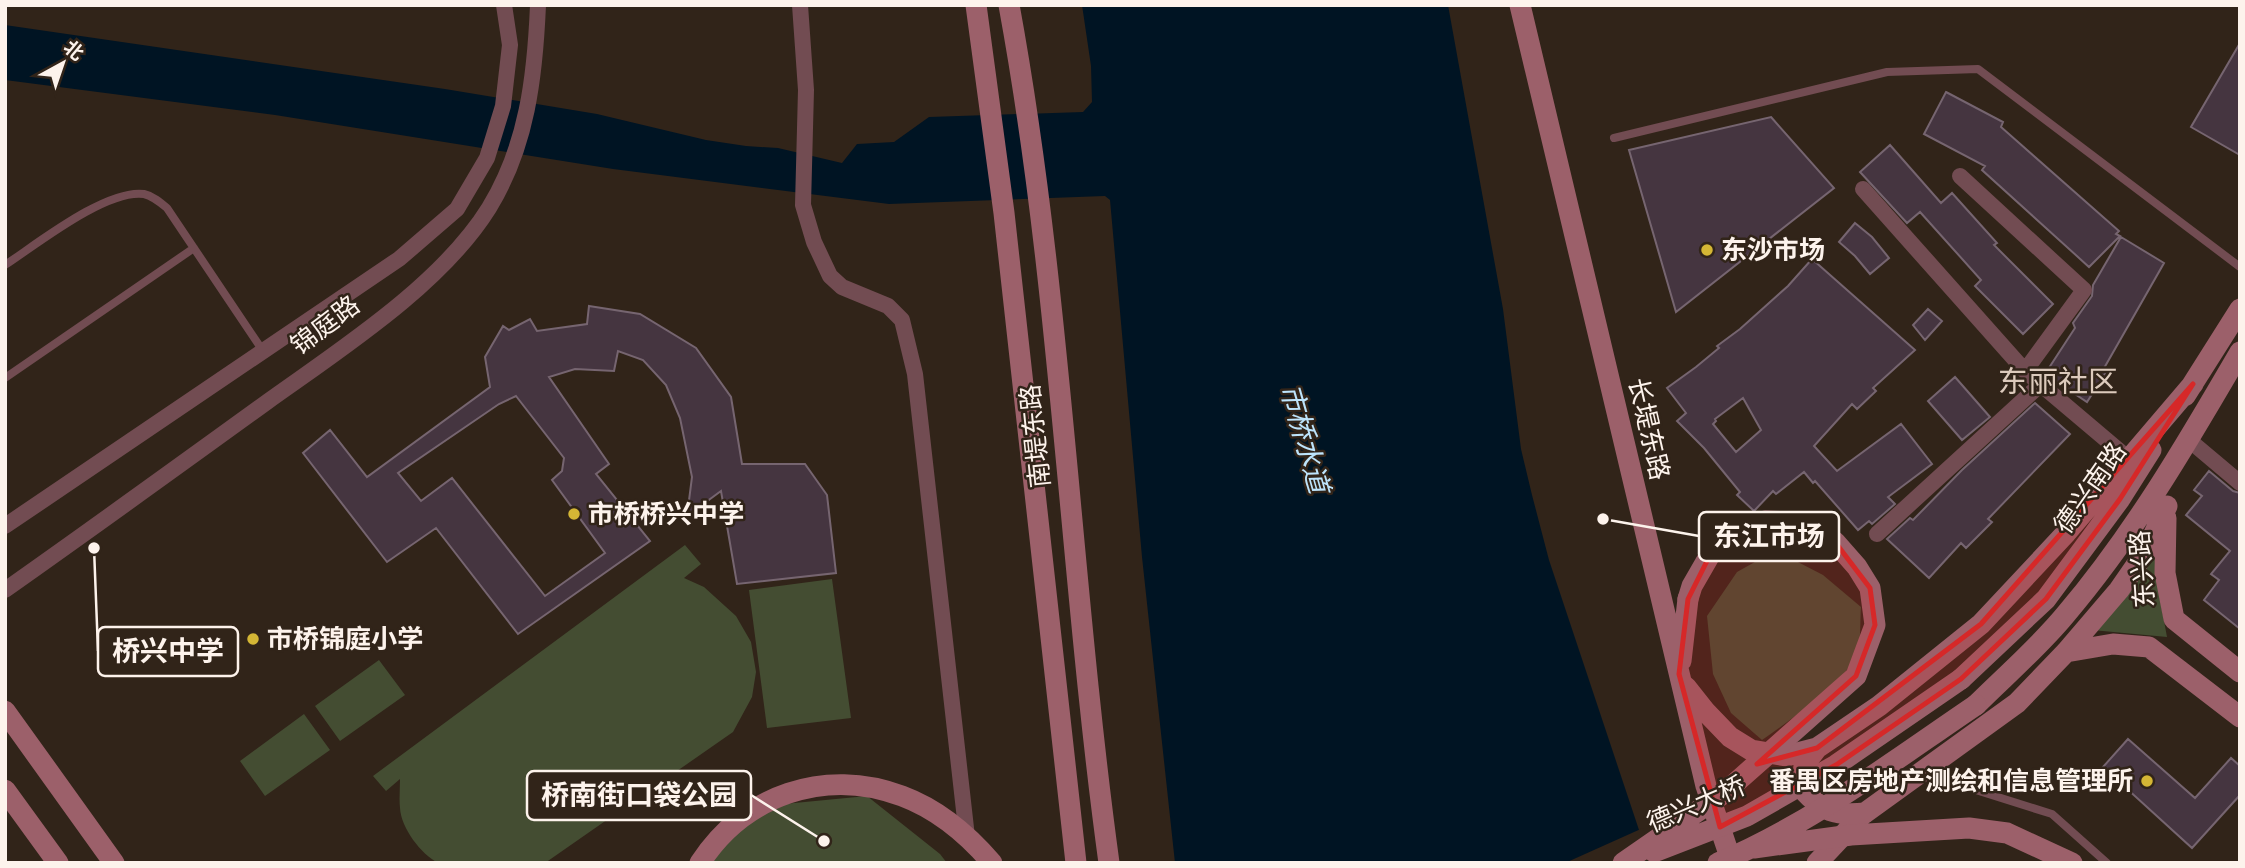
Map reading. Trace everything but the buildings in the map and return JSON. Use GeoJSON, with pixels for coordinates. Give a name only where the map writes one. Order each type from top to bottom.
{"type":"FeatureCollection","features":[{"type":"Feature","properties":{"kind":"main road","name":"南堤东路"},"geometry":{"type":"LineString","coordinates":[[976,5],[1004,213],[1076,863]]}},
{"type":"Feature","properties":{"kind":"main road","name":"南堤东路"},"geometry":{"type":"LineString","coordinates":[[1009,5],[1041,218],[1109,863]]}},
{"type":"Feature","properties":{"kind":"main road","name":"长堤东路"},"geometry":{"type":"LineString","coordinates":[[1520,5],[1706,786],[1732,863]]}},
{"type":"Feature","properties":{"kind":"main road","name":"德兴南路"},"geometry":{"type":"LineString","coordinates":[[1961,679],[2046,599],[2120,499],[2240,309]]}},
{"type":"Feature","properties":{"kind":"main road"},"geometry":{"type":"LineString","coordinates":[[1718,863],[1754,848],[1822,808],[1976,705],[2067,614],[2143,514],[2240,352]]}},
{"type":"Feature","properties":{"kind":"main road"},"geometry":{"type":"LineString","coordinates":[[1865,813],[1829,812],[1815,804],[1802,789],[1804,765],[1817,748],[1879,706],[1981,624],[2066,533],[2193,384]]}},
{"type":"Feature","properties":{"kind":"main road","name":"东兴路"},"geometry":{"type":"LineString","coordinates":[[2170,472],[2165,573],[2174,619],[2240,672]]}},
{"type":"Feature","properties":{"kind":"main road"},"geometry":{"type":"LineString","coordinates":[[1816,863],[1865,813],[2017,703],[2066,652],[2119,590],[2146,551],[2167,506]]}},
{"type":"Feature","properties":{"kind":"main road"},"geometry":{"type":"LineString","coordinates":[[1625,863],[1724,793],[1856,676],[1875,625],[1870,588],[1857,567],[1835,542],[1817,528],[1795,522],[1765,521],[1728,538],[1712,553],[1692,586],[1688,599],[1680,677],[1705,711],[1730,737],[1751,750],[1786,756],[1817,748]]}},
{"type":"Feature","properties":{"kind":"main road","name":"东兴路"},"geometry":{"type":"LineString","coordinates":[[2066,652],[2113,644],[2149,647],[2240,717]]}},
{"type":"Feature","properties":{"kind":"main road","name":"德兴大桥"},"geometry":{"type":"LineString","coordinates":[[1625,863],[1747,816],[1836,765],[1961,679]]}},
{"type":"Feature","properties":{"kind":"main road"},"geometry":{"type":"LineString","coordinates":[[5,711],[114,863]]}},
{"type":"Feature","properties":{"kind":"main road"},"geometry":{"type":"LineString","coordinates":[[700,863],[727,829],[762,803],[782,794],[843,784],[879,789],[925,806],[967,837],[992,863]]}},
{"type":"Feature","properties":{"kind":"main road"},"geometry":{"type":"LineString","coordinates":[[5,790],[58,863]]}},
{"type":"Feature","properties":{"kind":"main road"},"geometry":{"type":"LineString","coordinates":[[1754,848],[1851,835],[1969,828],[2007,833],[2072,863]]}},
{"type":"Feature","properties":{"kind":"street","name":"锦庭路"},"geometry":{"type":"LineString","coordinates":[[5,526],[425,238],[457,209],[487,158],[502,106],[510,45],[504,5]]}},
{"type":"Feature","properties":{"kind":"street","name":"锦庭路"},"geometry":{"type":"LineString","coordinates":[[5,590],[355,339],[453,255],[478,224],[511,165],[519,144],[531,89],[538,5]]}},
{"type":"Feature","properties":{"kind":"street"},"geometry":{"type":"LineString","coordinates":[[800,5],[806,90],[803,205],[814,243],[830,276],[842,287],[878,300],[894,310],[902,320],[915,374],[967,837]]}},
{"type":"Feature","properties":{"kind":"street"},"geometry":{"type":"LineString","coordinates":[[1960,176],[2084,290],[2025,371]]}},
{"type":"Feature","properties":{"kind":"street"},"geometry":{"type":"LineString","coordinates":[[1863,189],[2025,371],[2129,459]]}},
{"type":"Feature","properties":{"kind":"street"},"geometry":{"type":"LineString","coordinates":[[1877,534],[2041,384]]}},
{"type":"Feature","properties":{"kind":"street"},"geometry":{"type":"LineString","coordinates":[[2189,440],[2240,483]]}},
{"type":"Feature","properties":{"kind":"lane"},"geometry":{"type":"LineString","coordinates":[[1614,138],[1887,72],[1978,69],[2240,267]]}},
{"type":"Feature","properties":{"kind":"lane"},"geometry":{"type":"LineString","coordinates":[[5,265],[78,216],[107,201],[144,194],[161,203],[263,351]]}},
{"type":"Feature","properties":{"kind":"lane"},"geometry":{"type":"LineString","coordinates":[[5,378],[194,248]]}},
{"type":"Feature","properties":{"kind":"lane"},"geometry":{"type":"LineString","coordinates":[[1922,773],[2052,814],[2108,863]]}},
{"type":"Feature","properties":{"kind":"highlighted area"},"geometry":{"type":"Polygon","coordinates":[[[2193,384],[2120,499],[2046,599],[1961,679],[1836,765],[1720,827],[1679,674],[1688,599],[1711,553],[1747,528],[1765,521],[1795,522],[1835,542],[1870,588],[1875,625],[1856,676],[1757,764],[1817,748],[1981,624],[2193,384]]]}},
{"type":"Feature","properties":{"kind":"green space"},"geometry":{"type":"Polygon","coordinates":[[[685,545],[701,564],[684,578],[704,587],[736,616],[751,642],[756,672],[752,697],[733,732],[545,863],[438,863],[432,859],[413,840],[404,824],[400,808],[400,779],[386,791],[373,776],[685,545]]]}},
{"type":"Feature","properties":{"kind":"green space"},"geometry":{"type":"Polygon","coordinates":[[[2155,546],[2159,594],[2167,637],[2092,630],[2155,546]]]}},
{"type":"Feature","properties":{"kind":"green space"},"geometry":{"type":"Polygon","coordinates":[[[1762,558],[1794,560],[1823,575],[1861,607],[1859,646],[1853,661],[1831,686],[1762,740],[1731,713],[1713,674],[1707,616],[1737,572],[1762,558]]]}},
{"type":"Feature","properties":{"kind":"green space"},"geometry":{"type":"Polygon","coordinates":[[[832,579],[851,718],[767,728],[749,590],[832,579]]]}},
{"type":"Feature","properties":{"kind":"green space"},"geometry":{"type":"Polygon","coordinates":[[[379,660],[405,695],[340,741],[315,706],[379,660]]]}},
{"type":"Feature","properties":{"kind":"green space"},"geometry":{"type":"Polygon","coordinates":[[[304,714],[330,750],[265,796],[240,761],[304,714]]]}},
{"type":"Feature","properties":{"kind":"green space"},"geometry":{"type":"Polygon","coordinates":[[[867,796],[940,854],[947,863],[706,863],[738,827],[784,804],[867,796]]]}},
{"type":"Feature","properties":{"kind":"water","name":"市桥水道"},"geometry":{"type":"Polygon","coordinates":[[[1082,5],[1448,5],[1503,309],[1521,449],[1549,560],[1650,863],[1175,863],[1142,557],[1110,200],[1105,196],[889,204],[613,169],[275,115],[5,80],[5,25],[445,89],[597,114],[706,140],[778,148],[842,163],[857,144],[894,142],[929,117],[1083,112],[1092,102],[1091,66],[1082,5]]]}},
{"type":"Feature","properties":{"kind":"pier"},"geometry":{"type":"Polygon","coordinates":[[[1643,828],[1654,863],[1565,863],[1643,828]]]}},
{"type":"Feature","properties":{"kind":"place","name":"东沙市场"},"geometry":{"type":"Point","coordinates":[1707,250]}},
{"type":"Feature","properties":{"kind":"place","name":"市桥桥兴中学"},"geometry":{"type":"Point","coordinates":[574,514]}},
{"type":"Feature","properties":{"kind":"place","name":"东江市场"},"geometry":{"type":"Point","coordinates":[1603,519]}},
{"type":"Feature","properties":{"kind":"place","name":"桥兴中学"},"geometry":{"type":"Point","coordinates":[94,548]}},
{"type":"Feature","properties":{"kind":"place","name":"市桥锦庭小学"},"geometry":{"type":"Point","coordinates":[253,639]}},
{"type":"Feature","properties":{"kind":"place","name":"番禺区房地产测绘和信息管理所"},"geometry":{"type":"Point","coordinates":[2147,781]}},
{"type":"Feature","properties":{"kind":"place","name":"桥南街口袋公园"},"geometry":{"type":"Point","coordinates":[824,841]}},
{"type":"Feature","properties":{"kind":"district","name":"东丽社区"},"geometry":{"type":"Point","coordinates":[2058,382]}}]}
